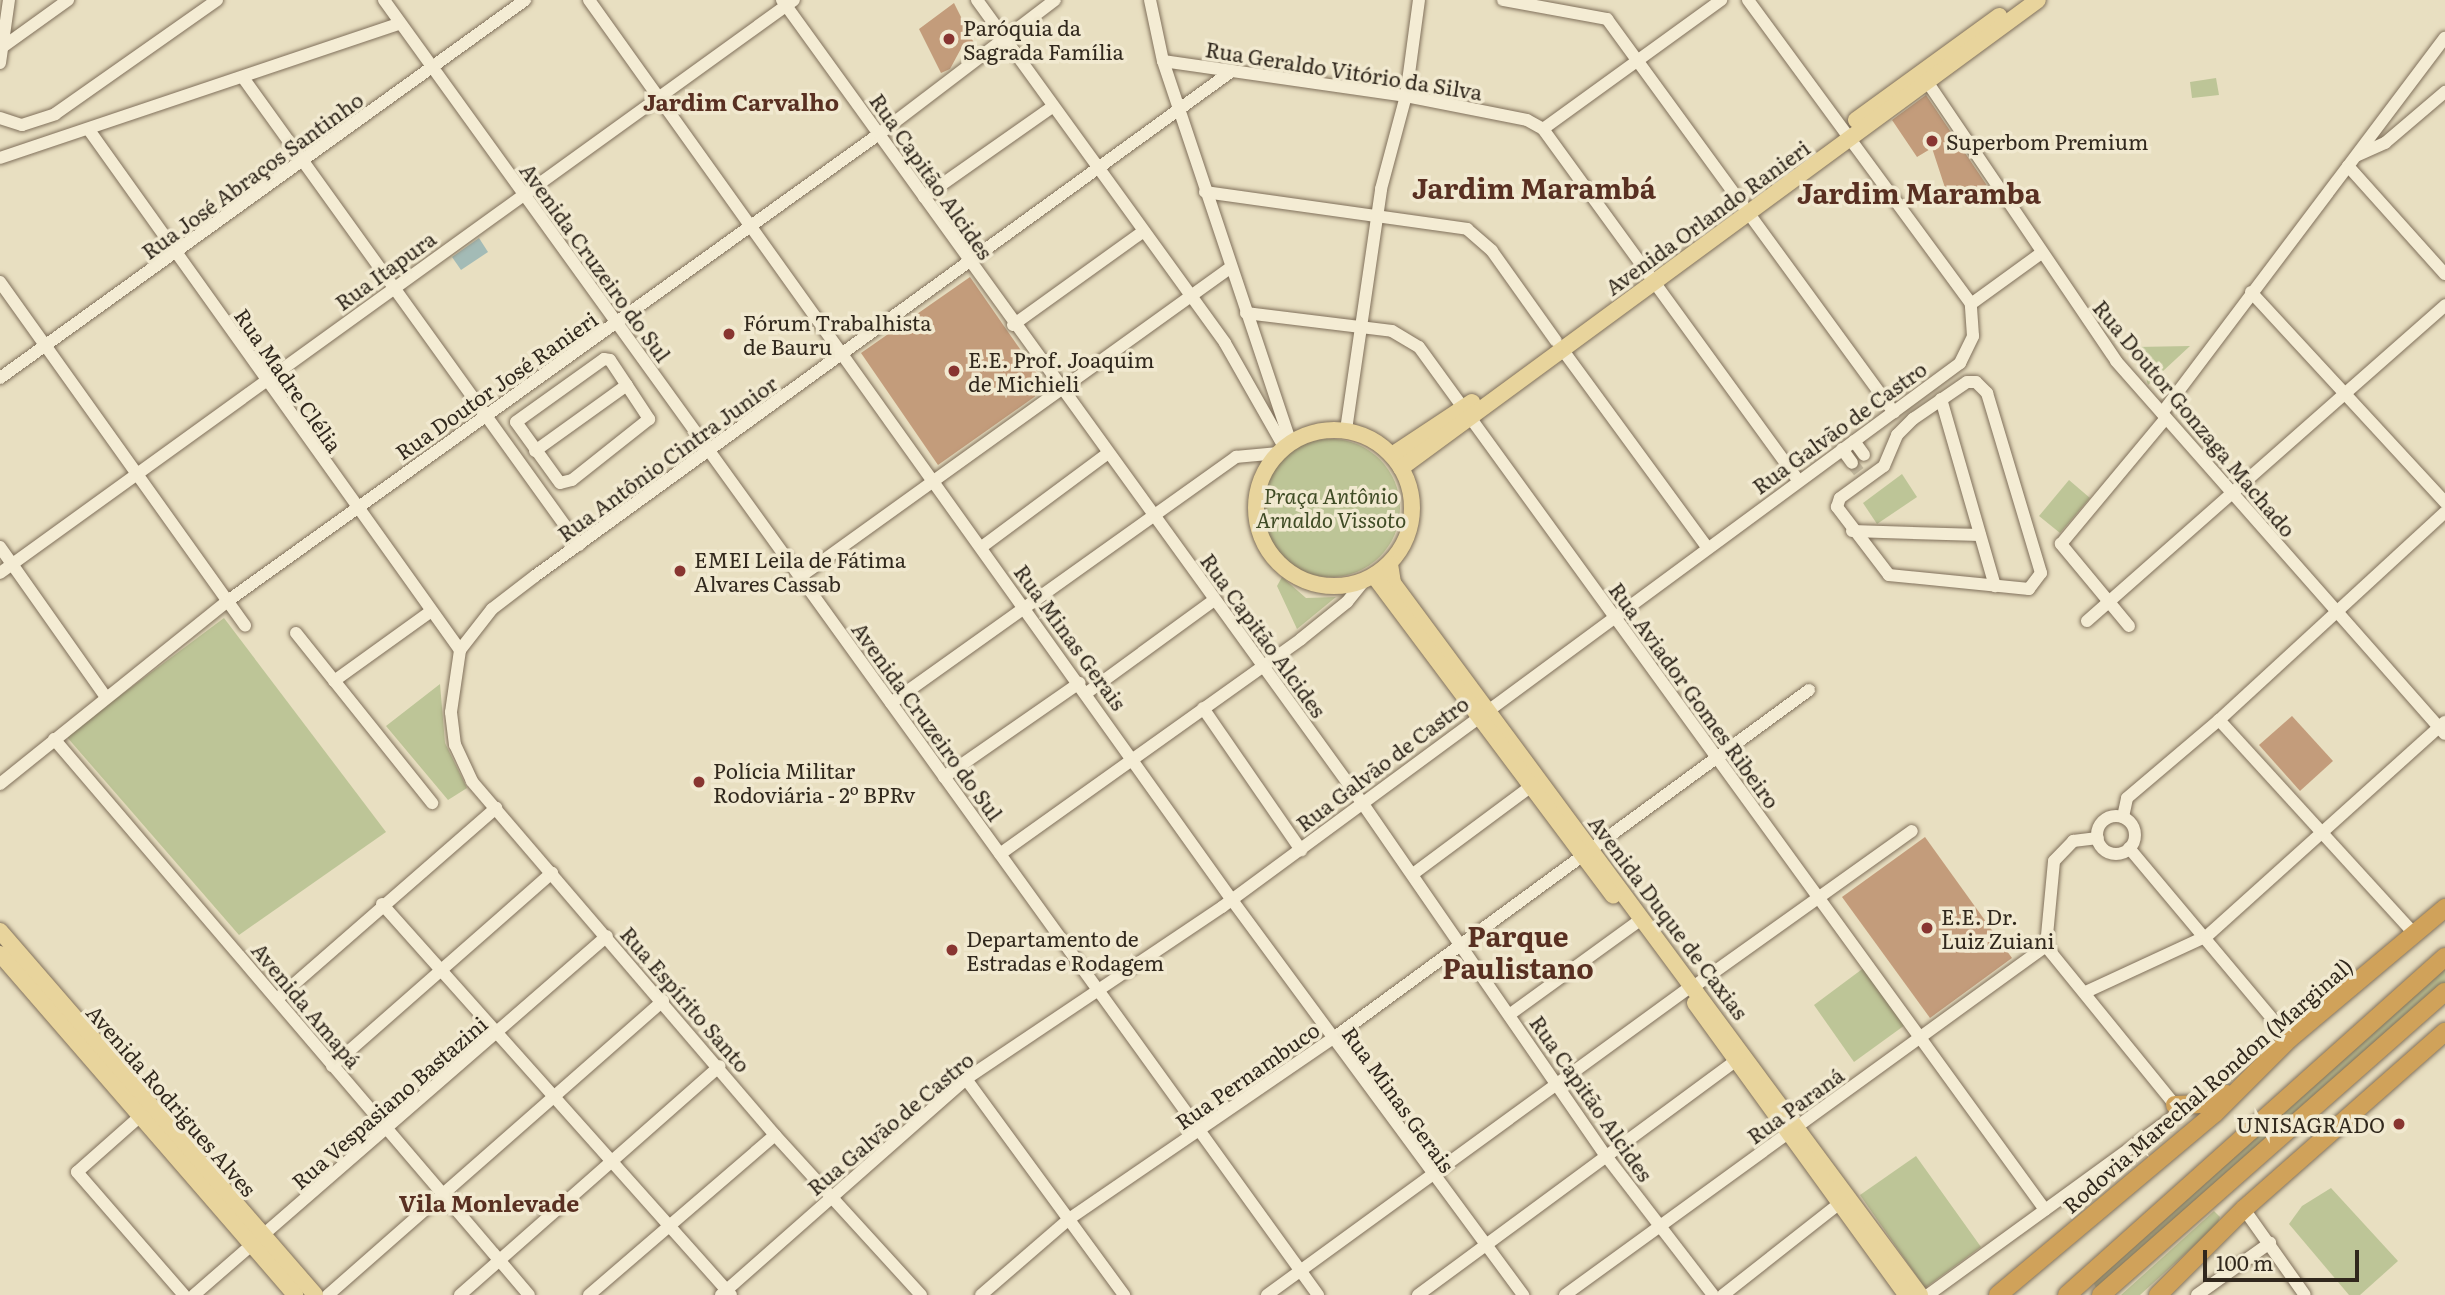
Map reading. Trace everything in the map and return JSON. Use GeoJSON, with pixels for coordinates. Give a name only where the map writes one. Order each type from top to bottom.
{"type":"FeatureCollection","features":[{"type":"Feature","properties":{"kind":"highway","name":"Rodovia Marechal Rondon (Marginal)"},"geometry":{"type":"LineString","coordinates":[[1998,1295],[2248,1082],[2289,1039],[2445,908]]}},
{"type":"Feature","properties":{"kind":"highway"},"geometry":{"type":"LineString","coordinates":[[2067,1295],[2445,957]]}},
{"type":"Feature","properties":{"kind":"highway"},"geometry":{"type":"LineString","coordinates":[[2101,1295],[2445,992]]}},
{"type":"Feature","properties":{"kind":"highway"},"geometry":{"type":"LineString","coordinates":[[2158,1295],[2244,1209],[2445,1032]]}},
{"type":"Feature","properties":{"kind":"highway"},"geometry":{"type":"LineString","coordinates":[[2175,1105],[2208,1104],[2248,1082]]}},
{"type":"Feature","properties":{"kind":"main road","name":"Avenida Orlando Ranieri"},"geometry":{"type":"LineString","coordinates":[[1397,461],[2030,1]]}},
{"type":"Feature","properties":{"kind":"main road"},"geometry":{"type":"LineString","coordinates":[[1324,430],[1346,430],[1397,461],[1413,512],[1405,540],[1390,564],[1369,578],[1322,586],[1302,579],[1269,552],[1256,511],[1266,470],[1285,447],[1324,430]]}},
{"type":"Feature","properties":{"kind":"main road","name":"Avenida Duque de Caxias"},"geometry":{"type":"LineString","coordinates":[[1390,564],[1393,583],[1530,788],[1587,855],[1691,988],[1920,1295]]}},
{"type":"Feature","properties":{"kind":"main road","name":"Avenida Duque de Caxias"},"geometry":{"type":"LineString","coordinates":[[1369,578],[1481,712],[1636,923],[1691,988],[1737,1060],[1794,1129],[1840,1203],[1906,1295]]}},
{"type":"Feature","properties":{"kind":"main road","name":"Avenida Rodrigues Alves"},"geometry":{"type":"LineString","coordinates":[[0,932],[143,1114]]}},
{"type":"Feature","properties":{"kind":"main road","name":"Avenida Rodrigues Alves"},"geometry":{"type":"LineString","coordinates":[[0,954],[258,1241],[315,1295]]}},
{"type":"Feature","properties":{"kind":"main road","name":"Avenida Rodrigues Alves"},"geometry":{"type":"LineString","coordinates":[[258,1241],[295,1295]]}},
{"type":"Feature","properties":{"kind":"street"},"geometry":{"type":"LineString","coordinates":[[0,63],[9,0]]}},
{"type":"Feature","properties":{"kind":"street"},"geometry":{"type":"LineString","coordinates":[[4,46],[68,0]]}},
{"type":"Feature","properties":{"kind":"street"},"geometry":{"type":"LineString","coordinates":[[1,119],[32,124],[55,114],[217,0]]}},
{"type":"Feature","properties":{"kind":"street","name":"Avenida Cruzeiro do Sul"},"geometry":{"type":"LineString","coordinates":[[384,0],[1318,1295]]}},
{"type":"Feature","properties":{"kind":"street","name":"Rua José Abraços Santinho"},"geometry":{"type":"LineString","coordinates":[[0,378],[177,255],[300,160],[433,69],[525,0]]}},
{"type":"Feature","properties":{"kind":"street","name":"Rua Minas Gerais"},"geometry":{"type":"LineString","coordinates":[[589,0],[749,227],[846,354],[1332,1039],[1483,1247],[1523,1295]]}},
{"type":"Feature","properties":{"kind":"street"},"geometry":{"type":"LineString","coordinates":[[977,0],[1244,374],[1285,447]]}},
{"type":"Feature","properties":{"kind":"street","name":"Rua Doutor José Ranieri"},"geometry":{"type":"LineString","coordinates":[[0,784],[229,600],[879,134],[1055,0]]}},
{"type":"Feature","properties":{"kind":"street"},"geometry":{"type":"LineString","coordinates":[[1150,0],[1163,61],[1182,110],[1285,447]]}},
{"type":"Feature","properties":{"kind":"street"},"geometry":{"type":"LineString","coordinates":[[1346,430],[1377,216],[1406,96],[1419,0]]}},
{"type":"Feature","properties":{"kind":"street"},"geometry":{"type":"LineString","coordinates":[[1503,0],[1607,19],[1894,412]]}},
{"type":"Feature","properties":{"kind":"street"},"geometry":{"type":"LineString","coordinates":[[1721,0],[1543,129],[1799,481]]}},
{"type":"Feature","properties":{"kind":"street"},"geometry":{"type":"LineString","coordinates":[[1748,0],[1971,304],[2040,254]]}},
{"type":"Feature","properties":{"kind":"street","name":"Rua Itapura"},"geometry":{"type":"LineString","coordinates":[[0,573],[787,2]]}},
{"type":"Feature","properties":{"kind":"street","name":"Rua Capitão Alcides"},"geometry":{"type":"LineString","coordinates":[[787,2],[1013,325],[1413,874],[1458,945],[1510,1015],[1606,1156],[1713,1295]]}},
{"type":"Feature","properties":{"kind":"street"},"geometry":{"type":"LineString","coordinates":[[1,158],[244,79],[400,23]]}},
{"type":"Feature","properties":{"kind":"street"},"geometry":{"type":"LineString","coordinates":[[2129,626],[2061,544],[2164,415],[2251,292],[2445,38]]}},
{"type":"Feature","properties":{"kind":"street","name":"Rua Geraldo Vitório da Silva"},"geometry":{"type":"LineString","coordinates":[[1163,61],[1406,96],[1527,120],[1543,129]]}},
{"type":"Feature","properties":{"kind":"street","name":"Rua Antônio Cintra Junior"},"geometry":{"type":"LineString","coordinates":[[451,712],[460,650],[492,609],[846,354],[969,260],[1182,110],[1229,72]]}},
{"type":"Feature","properties":{"kind":"street","name":"Rua Doutor Gonzaga Machado"},"geometry":{"type":"LineString","coordinates":[[1924,77],[2040,254],[2116,361],[2335,612],[2443,728]]}},
{"type":"Feature","properties":{"kind":"street"},"geometry":{"type":"LineString","coordinates":[[244,79],[482,418],[579,545]]}},
{"type":"Feature","properties":{"kind":"street"},"geometry":{"type":"LineString","coordinates":[[2358,155],[2385,143],[2445,92]]}},
{"type":"Feature","properties":{"kind":"street"},"geometry":{"type":"LineString","coordinates":[[924,197],[1052,107]]}},
{"type":"Feature","properties":{"kind":"street","name":"Rua Madre Clélia"},"geometry":{"type":"LineString","coordinates":[[89,130],[430,612],[460,650]]}},
{"type":"Feature","properties":{"kind":"street"},"geometry":{"type":"LineString","coordinates":[[2348,166],[2445,274]]}},
{"type":"Feature","properties":{"kind":"street"},"geometry":{"type":"LineString","coordinates":[[1205,192],[1467,229],[1479,237],[1707,547]]}},
{"type":"Feature","properties":{"kind":"street"},"geometry":{"type":"LineString","coordinates":[[1013,325],[1141,233]]}},
{"type":"Feature","properties":{"kind":"street"},"geometry":{"type":"LineString","coordinates":[[800,577],[1230,268]]}},
{"type":"Feature","properties":{"kind":"street"},"geometry":{"type":"LineString","coordinates":[[0,282],[245,625]]}},
{"type":"Feature","properties":{"kind":"street"},"geometry":{"type":"LineString","coordinates":[[2251,292],[2342,396],[2445,502]]}},
{"type":"Feature","properties":{"kind":"street","name":"Rua Galvão de Castro"},"geometry":{"type":"LineString","coordinates":[[726,1293],[966,1079],[1232,900],[1363,804],[1481,712],[1960,363],[1973,335],[1971,304]]}},
{"type":"Feature","properties":{"kind":"street"},"geometry":{"type":"LineString","coordinates":[[2087,621],[2445,305]]}},
{"type":"Feature","properties":{"kind":"street","name":"Rua Aviador Gomes Ribeiro"},"geometry":{"type":"LineString","coordinates":[[1246,313],[1409,337],[1467,412],[2045,1210]]}},
{"type":"Feature","properties":{"kind":"street"},"geometry":{"type":"LineString","coordinates":[[604,359],[627,384],[647,413],[647,424],[565,484],[548,470],[535,451],[516,425],[519,417],[604,359]]}},
{"type":"Feature","properties":{"kind":"street"},"geometry":{"type":"LineString","coordinates":[[1842,449],[1864,468],[1884,466],[1897,435],[1966,382],[1976,382],[1987,393],[2041,573],[2029,589],[1889,575],[1852,531],[1837,507],[1864,468]]}},
{"type":"Feature","properties":{"kind":"street"},"geometry":{"type":"LineString","coordinates":[[535,451],[627,384]]}},
{"type":"Feature","properties":{"kind":"street"},"geometry":{"type":"LineString","coordinates":[[1941,400],[1995,586]]}},
{"type":"Feature","properties":{"kind":"street"},"geometry":{"type":"LineString","coordinates":[[1854,441],[1864,468]]}},
{"type":"Feature","properties":{"kind":"street"},"geometry":{"type":"LineString","coordinates":[[891,703],[1236,457],[1285,447]]}},
{"type":"Feature","properties":{"kind":"street"},"geometry":{"type":"LineString","coordinates":[[983,546],[1108,453]]}},
{"type":"Feature","properties":{"kind":"street"},"geometry":{"type":"LineString","coordinates":[[530,481],[548,470]]}},
{"type":"Feature","properties":{"kind":"street"},"geometry":{"type":"LineString","coordinates":[[2123,817],[2127,797],[2219,720],[2445,512]]}},
{"type":"Feature","properties":{"kind":"street"},"geometry":{"type":"LineString","coordinates":[[1852,531],[1980,534]]}},
{"type":"Feature","properties":{"kind":"street"},"geometry":{"type":"LineString","coordinates":[[0,547],[106,697]]}},
{"type":"Feature","properties":{"kind":"street"},"geometry":{"type":"LineString","coordinates":[[1000,854],[1263,666],[1347,602],[1369,578]]}},
{"type":"Feature","properties":{"kind":"street"},"geometry":{"type":"LineString","coordinates":[[944,777],[1213,600]]}},
{"type":"Feature","properties":{"kind":"street"},"geometry":{"type":"LineString","coordinates":[[334,681],[430,612]]}},
{"type":"Feature","properties":{"kind":"street"},"geometry":{"type":"LineString","coordinates":[[296,634],[432,803]]}},
{"type":"Feature","properties":{"kind":"street","name":"Rua Pernambuco"},"geometry":{"type":"LineString","coordinates":[[981,1295],[1069,1219],[1332,1039],[1809,690]]}},
{"type":"Feature","properties":{"kind":"street"},"geometry":{"type":"LineString","coordinates":[[1203,708],[1301,850]]}},
{"type":"Feature","properties":{"kind":"street","name":"Rua Espírito Santo"},"geometry":{"type":"LineString","coordinates":[[451,712],[462,764],[496,808],[720,1066],[775,1135],[921,1295]]}},
{"type":"Feature","properties":{"kind":"street"},"geometry":{"type":"LineString","coordinates":[[2219,720],[2415,935]]}},
{"type":"Feature","properties":{"kind":"street"},"geometry":{"type":"LineString","coordinates":[[2088,991],[2207,936],[2443,728]]}},
{"type":"Feature","properties":{"kind":"street","name":"Avenida Amapá"},"geometry":{"type":"LineString","coordinates":[[54,739],[529,1295]]}},
{"type":"Feature","properties":{"kind":"street"},"geometry":{"type":"LineString","coordinates":[[1413,874],[1530,788]]}},
{"type":"Feature","properties":{"kind":"street"},"geometry":{"type":"LineString","coordinates":[[277,999],[382,904],[496,808]]}},
{"type":"Feature","properties":{"kind":"street"},"geometry":{"type":"LineString","coordinates":[[2098,838],[2104,821],[2123,817]]}},
{"type":"Feature","properties":{"kind":"street"},"geometry":{"type":"LineString","coordinates":[[2123,817],[2134,830],[2129,848]]}},
{"type":"Feature","properties":{"kind":"street"},"geometry":{"type":"LineString","coordinates":[[1267,1295],[1912,831]]}},
{"type":"Feature","properties":{"kind":"street"},"geometry":{"type":"LineString","coordinates":[[2098,838],[2110,852],[2129,848]]}},
{"type":"Feature","properties":{"kind":"street"},"geometry":{"type":"LineString","coordinates":[[1928,1295],[2045,1210],[2171,1124],[2175,1105],[2088,991],[2046,946],[2054,861],[2073,841],[2098,838]]}},
{"type":"Feature","properties":{"kind":"street"},"geometry":{"type":"LineString","coordinates":[[2129,848],[2207,936],[2289,1039]]}},
{"type":"Feature","properties":{"kind":"street"},"geometry":{"type":"LineString","coordinates":[[332,1066],[552,873]]}},
{"type":"Feature","properties":{"kind":"street"},"geometry":{"type":"LineString","coordinates":[[382,904],[444,968],[557,1094],[726,1293]]}},
{"type":"Feature","properties":{"kind":"street"},"geometry":{"type":"LineString","coordinates":[[1510,1015],[1636,923]]}},
{"type":"Feature","properties":{"kind":"street","name":"Rua Vespasiano Bastazini"},"geometry":{"type":"LineString","coordinates":[[194,1295],[607,936]]}},
{"type":"Feature","properties":{"kind":"street","name":"Rua Paraná"},"geometry":{"type":"LineString","coordinates":[[1565,1295],[1662,1228],[2046,946]]}},
{"type":"Feature","properties":{"kind":"street"},"geometry":{"type":"LineString","coordinates":[[328,1295],[444,1196],[663,1001]]}},
{"type":"Feature","properties":{"kind":"street"},"geometry":{"type":"LineString","coordinates":[[1418,1295],[1737,1060]]}},
{"type":"Feature","properties":{"kind":"street"},"geometry":{"type":"LineString","coordinates":[[460,1295],[720,1066]]}},
{"type":"Feature","properties":{"kind":"street"},"geometry":{"type":"LineString","coordinates":[[966,1079],[1124,1295]]}},
{"type":"Feature","properties":{"kind":"street"},"geometry":{"type":"LineString","coordinates":[[143,1114],[77,1172],[184,1295]]}},
{"type":"Feature","properties":{"kind":"street"},"geometry":{"type":"LineString","coordinates":[[589,1295],[775,1135]]}},
{"type":"Feature","properties":{"kind":"street"},"geometry":{"type":"LineString","coordinates":[[1723,1295],[1840,1203]]}},
{"type":"Feature","properties":{"kind":"street"},"geometry":{"type":"LineString","coordinates":[[2244,1209],[2305,1295]]}},
{"type":"Feature","properties":{"kind":"street"},"geometry":{"type":"LineString","coordinates":[[2197,1295],[2270,1243]]}},
{"type":"Feature","properties":{"kind":"green space"},"geometry":{"type":"Polygon","coordinates":[[[2216,78],[2219,95],[2192,98],[2190,82],[2216,78]]]}},
{"type":"Feature","properties":{"kind":"green space"},"geometry":{"type":"Polygon","coordinates":[[[2190,346],[2148,385],[2136,347],[2190,346]]]}},
{"type":"Feature","properties":{"kind":"green space","name":"Praça Antônio Arnaldo Vissoto"},"geometry":{"type":"Polygon","coordinates":[[[1331,439],[1357,444],[1380,459],[1395,482],[1400,508],[1395,534],[1380,557],[1357,572],[1331,577],[1305,572],[1282,557],[1267,534],[1262,508],[1267,482],[1282,459],[1305,444],[1331,439]]]}},
{"type":"Feature","properties":{"kind":"green space"},"geometry":{"type":"Polygon","coordinates":[[[1902,474],[1917,497],[1877,524],[1863,503],[1902,474]]]}},
{"type":"Feature","properties":{"kind":"green space"},"geometry":{"type":"Polygon","coordinates":[[[2069,480],[2090,498],[2060,533],[2039,516],[2069,480]]]}},
{"type":"Feature","properties":{"kind":"green space"},"geometry":{"type":"Polygon","coordinates":[[[1282,577],[1306,598],[1336,597],[1297,629],[1277,586],[1282,577]]]}},
{"type":"Feature","properties":{"kind":"green space"},"geometry":{"type":"Polygon","coordinates":[[[224,618],[386,832],[239,935],[66,736],[224,618]]]}},
{"type":"Feature","properties":{"kind":"green space"},"geometry":{"type":"Polygon","coordinates":[[[440,684],[445,743],[467,788],[448,800],[386,726],[440,684]]]}},
{"type":"Feature","properties":{"kind":"green space"},"geometry":{"type":"Polygon","coordinates":[[[2445,964],[2445,984],[2098,1291],[2090,1277],[2445,964]]]}},
{"type":"Feature","properties":{"kind":"green space"},"geometry":{"type":"Polygon","coordinates":[[[1865,967],[1905,1025],[1854,1062],[1814,1005],[1865,967]]]}},
{"type":"Feature","properties":{"kind":"green space"},"geometry":{"type":"Polygon","coordinates":[[[1916,1156],[1981,1247],[1925,1288],[1860,1195],[1916,1156]]]}},
{"type":"Feature","properties":{"kind":"green space"},"geometry":{"type":"Polygon","coordinates":[[[2331,1188],[2398,1261],[2360,1295],[2349,1295],[2289,1224],[2302,1206],[2331,1188]]]}},
{"type":"Feature","properties":{"kind":"green space"},"geometry":{"type":"Polygon","coordinates":[[[2214,1211],[2220,1217],[2217,1225],[2140,1295],[2121,1295],[2214,1211]]]}},
{"type":"Feature","properties":{"kind":"water"},"geometry":{"type":"Polygon","coordinates":[[[479,238],[488,252],[461,270],[452,257],[479,238]]]}},
{"type":"Feature","properties":{"kind":"building","name":"Paróquia da Sagrada Família"},"geometry":{"type":"Polygon","coordinates":[[[954,3],[974,43],[964,43],[950,69],[941,73],[919,29],[954,3]]]}},
{"type":"Feature","properties":{"kind":"building","name":"Superbom Premium"},"geometry":{"type":"Polygon","coordinates":[[[1926,95],[1988,187],[1977,194],[1973,189],[1950,203],[1932,148],[1917,157],[1892,120],[1926,95]]]}},
{"type":"Feature","properties":{"kind":"building","name":"E.E. Prof. Joaquim de Michieli"},"geometry":{"type":"Polygon","coordinates":[[[970,277],[1047,388],[938,465],[861,353],[970,277]]]}},
{"type":"Feature","properties":{"kind":"building"},"geometry":{"type":"Polygon","coordinates":[[[2292,716],[2333,761],[2300,791],[2259,745],[2292,716]]]}},
{"type":"Feature","properties":{"kind":"building","name":"E.E. Dr. Luiz Zuiani"},"geometry":{"type":"Polygon","coordinates":[[[1925,837],[2012,958],[1930,1018],[1842,897],[1925,837]]]}},
{"type":"Feature","properties":{"kind":"tunnel"},"geometry":{"type":"LineString","coordinates":[[1852,463],[1859,472]]}},
{"type":"Feature","properties":{"kind":"place","name":"Paróquia da Sagrada Família"},"geometry":{"type":"Point","coordinates":[949,39]}},
{"type":"Feature","properties":{"kind":"place","name":"Superbom Premium"},"geometry":{"type":"Point","coordinates":[1932,141]}},
{"type":"Feature","properties":{"kind":"place","name":"Fórum Trabalhista de Bauru"},"geometry":{"type":"Point","coordinates":[729,334]}},
{"type":"Feature","properties":{"kind":"place","name":"E.E. Prof. Joaquim de Michieli"},"geometry":{"type":"Point","coordinates":[954,371]}},
{"type":"Feature","properties":{"kind":"place","name":"EMEI Leila de Fátima Alvares Cassab"},"geometry":{"type":"Point","coordinates":[680,571]}},
{"type":"Feature","properties":{"kind":"place","name":"Polícia Militar Rodoviária - 2º BPRv"},"geometry":{"type":"Point","coordinates":[699,782]}},
{"type":"Feature","properties":{"kind":"place","name":"E.E. Dr. Luiz Zuiani"},"geometry":{"type":"Point","coordinates":[1927,928]}},
{"type":"Feature","properties":{"kind":"place","name":"Departamento de Estradas e Rodagem"},"geometry":{"type":"Point","coordinates":[952,950]}},
{"type":"Feature","properties":{"kind":"place","name":"UNISAGRADO"},"geometry":{"type":"Point","coordinates":[2399,1124]}},
{"type":"Feature","properties":{"kind":"district","name":"Jardim Carvalho"},"geometry":{"type":"Point","coordinates":[741,101]}},
{"type":"Feature","properties":{"kind":"district","name":"Jardim Marambá"},"geometry":{"type":"Point","coordinates":[1534,187]}},
{"type":"Feature","properties":{"kind":"district","name":"Jardim Maramba"},"geometry":{"type":"Point","coordinates":[1919,192]}},
{"type":"Feature","properties":{"kind":"district","name":"Parque Paulistano"},"geometry":{"type":"Point","coordinates":[1518,951]}},
{"type":"Feature","properties":{"kind":"district","name":"Vila Monlevade"},"geometry":{"type":"Point","coordinates":[489,1202]}}]}
